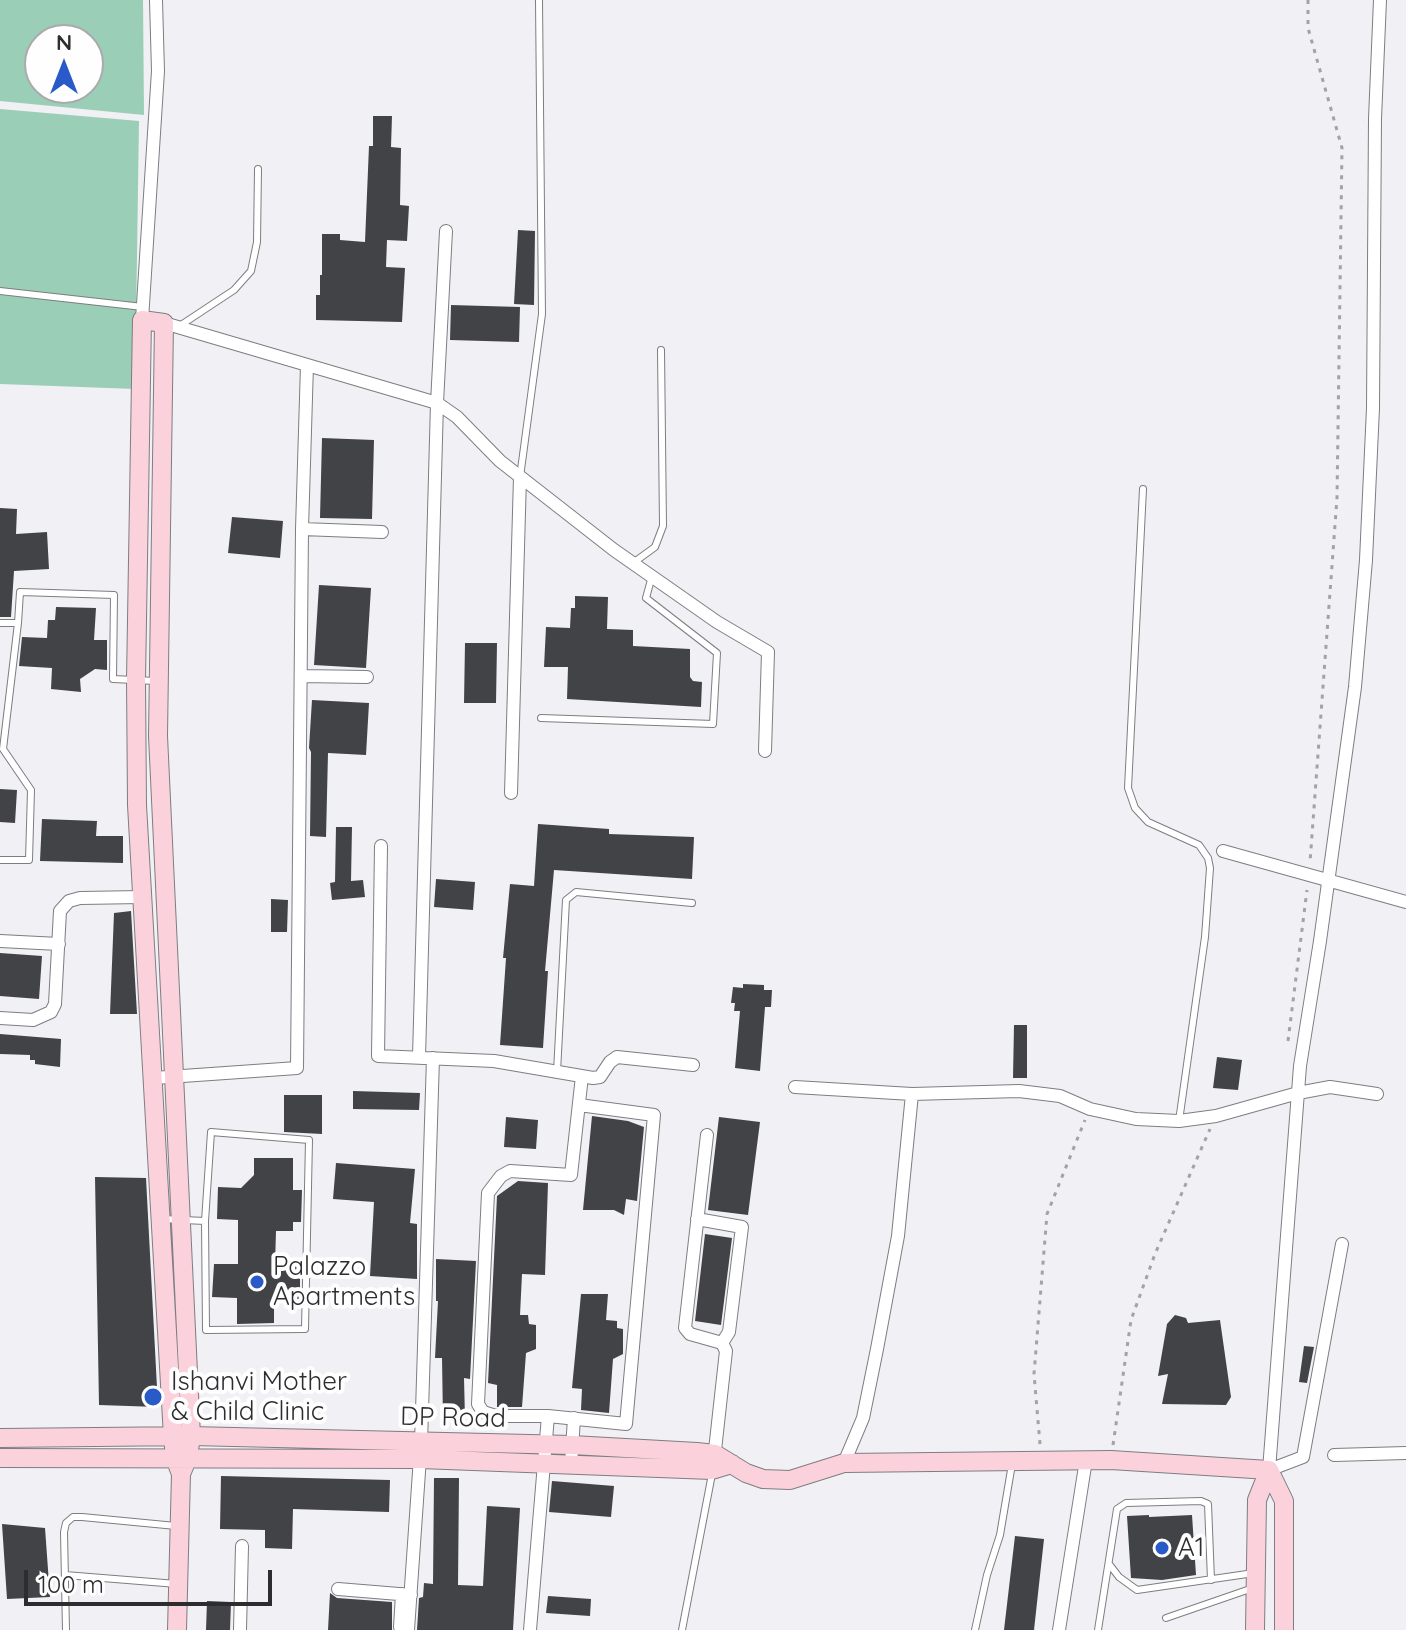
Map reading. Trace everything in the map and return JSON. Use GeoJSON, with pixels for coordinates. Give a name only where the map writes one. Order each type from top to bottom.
{"type":"FeatureCollection","features":[{"type":"Feature","properties":{"kind":"street"},"geometry":{"type":"LineString","coordinates":[[156,0],[158,71],[143,314],[136,680],[137,805],[161,1219],[182,1436]]}},
{"type":"Feature","properties":{"kind":"street"},"geometry":{"type":"LineString","coordinates":[[1255,1630],[1257,1500],[1269,1470],[1300,1066],[1355,687],[1366,560],[1373,408],[1375,119],[1380,0]]}},
{"type":"Feature","properties":{"kind":"street"},"geometry":{"type":"LineString","coordinates":[[419,1057],[437,403],[446,231]]}},
{"type":"Feature","properties":{"kind":"street"},"geometry":{"type":"LineString","coordinates":[[143,314],[171,325],[437,403],[457,417],[500,461],[633,563],[768,652],[765,751]]}},
{"type":"Feature","properties":{"kind":"street"},"geometry":{"type":"LineString","coordinates":[[171,325],[158,736],[182,1219],[181,1526],[177,1630]]}},
{"type":"Feature","properties":{"kind":"street"},"geometry":{"type":"LineString","coordinates":[[154,1078],[297,1068],[302,529],[307,365]]}},
{"type":"Feature","properties":{"kind":"street"},"geometry":{"type":"LineString","coordinates":[[511,793],[520,477]]}},
{"type":"Feature","properties":{"kind":"street"},"geometry":{"type":"LineString","coordinates":[[302,529],[382,532]]}},
{"type":"Feature","properties":{"kind":"street"},"geometry":{"type":"LineString","coordinates":[[301,676],[367,677]]}},
{"type":"Feature","properties":{"kind":"street"},"geometry":{"type":"LineString","coordinates":[[381,846],[378,1056],[494,1061],[600,1077],[617,1057],[693,1065]]}},
{"type":"Feature","properties":{"kind":"street"},"geometry":{"type":"LineString","coordinates":[[1223,851],[1406,902]]}},
{"type":"Feature","properties":{"kind":"street"},"geometry":{"type":"LineString","coordinates":[[0,1018],[33,1020],[51,1012],[55,1004],[60,911],[69,901],[142,897]]}},
{"type":"Feature","properties":{"kind":"street"},"geometry":{"type":"LineString","coordinates":[[0,941],[59,944]]}},
{"type":"Feature","properties":{"kind":"street"},"geometry":{"type":"LineString","coordinates":[[404,1628],[420,1451],[433,1058]]}},
{"type":"Feature","properties":{"kind":"street"},"geometry":{"type":"LineString","coordinates":[[579,1105],[654,1115],[626,1424],[548,1416],[496,1416],[483,1412],[478,1404],[488,1193],[501,1176],[510,1171],[571,1175],[582,1076]]}},
{"type":"Feature","properties":{"kind":"street"},"geometry":{"type":"LineString","coordinates":[[795,1087],[912,1094],[1019,1091],[1060,1096],[1090,1109],[1136,1119],[1179,1121],[1216,1116],[1330,1087],[1377,1094]]}},
{"type":"Feature","properties":{"kind":"street"},"geometry":{"type":"LineString","coordinates":[[912,1094],[898,1236],[863,1418],[844,1463],[1111,1460],[1269,1470],[1303,1457],[1342,1244]]}},
{"type":"Feature","properties":{"kind":"street"},"geometry":{"type":"LineString","coordinates":[[707,1135],[685,1328],[690,1334],[722,1343],[726,1351],[714,1462]]}},
{"type":"Feature","properties":{"kind":"street"},"geometry":{"type":"LineString","coordinates":[[697,1219],[742,1227],[729,1332],[722,1343]]}},
{"type":"Feature","properties":{"kind":"street"},"geometry":{"type":"LineString","coordinates":[[530,1630],[548,1416]]}},
{"type":"Feature","properties":{"kind":"street"},"geometry":{"type":"LineString","coordinates":[[571,1465],[574,1418]]}},
{"type":"Feature","properties":{"kind":"street","name":"DP Road"},"geometry":{"type":"LineString","coordinates":[[0,1438],[182,1436],[420,1451],[545,1454],[572,1445],[732,1464],[763,1479],[790,1480],[844,1463]]}},
{"type":"Feature","properties":{"kind":"street","name":"DP Road"},"geometry":{"type":"LineString","coordinates":[[0,1458],[181,1463],[420,1451]]}},
{"type":"Feature","properties":{"kind":"street"},"geometry":{"type":"LineString","coordinates":[[1334,1455],[1406,1453]]}},
{"type":"Feature","properties":{"kind":"street","name":"DP Road"},"geometry":{"type":"LineString","coordinates":[[545,1454],[571,1465],[714,1462]]}},
{"type":"Feature","properties":{"kind":"street"},"geometry":{"type":"LineString","coordinates":[[1059,1630],[1086,1460]]}},
{"type":"Feature","properties":{"kind":"street"},"geometry":{"type":"LineString","coordinates":[[1269,1470],[1284,1501],[1284,1630]]}},
{"type":"Feature","properties":{"kind":"street"},"geometry":{"type":"LineString","coordinates":[[240,1630],[242,1546]]}},
{"type":"Feature","properties":{"kind":"street"},"geometry":{"type":"LineString","coordinates":[[338,1589],[406,1594]]}},
{"type":"Feature","properties":{"kind":"lane"},"geometry":{"type":"LineString","coordinates":[[520,477],[542,314],[539,0]]}},
{"type":"Feature","properties":{"kind":"lane"},"geometry":{"type":"LineString","coordinates":[[171,325],[234,290],[251,271],[257,242],[258,169]]}},
{"type":"Feature","properties":{"kind":"lane"},"geometry":{"type":"LineString","coordinates":[[0,291],[143,314]]}},
{"type":"Feature","properties":{"kind":"lane"},"geometry":{"type":"LineString","coordinates":[[633,563],[655,547],[663,526],[661,350]]}},
{"type":"Feature","properties":{"kind":"lane"},"geometry":{"type":"LineString","coordinates":[[1143,489],[1128,788],[1135,808],[1148,822],[1199,845],[1208,858],[1210,868],[1205,937],[1179,1121]]}},
{"type":"Feature","properties":{"kind":"lane"},"geometry":{"type":"LineString","coordinates":[[541,718],[713,724],[717,653],[646,598],[652,576]]}},
{"type":"Feature","properties":{"kind":"lane"},"geometry":{"type":"LineString","coordinates":[[0,860],[29,860],[31,790],[1,749],[20,592],[114,595],[113,679],[158,681]]}},
{"type":"Feature","properties":{"kind":"lane"},"geometry":{"type":"LineString","coordinates":[[0,623],[18,623]]}},
{"type":"Feature","properties":{"kind":"lane"},"geometry":{"type":"LineString","coordinates":[[557,1072],[566,900],[576,892],[692,903]]}},
{"type":"Feature","properties":{"kind":"lane"},"geometry":{"type":"LineString","coordinates":[[211,1132],[309,1140],[305,1329],[206,1330],[205,1221],[211,1132]]}},
{"type":"Feature","properties":{"kind":"lane"},"geometry":{"type":"LineString","coordinates":[[161,1219],[205,1221]]}},
{"type":"Feature","properties":{"kind":"lane"},"geometry":{"type":"LineString","coordinates":[[975,1630],[1000,1535],[1012,1461]]}},
{"type":"Feature","properties":{"kind":"lane"},"geometry":{"type":"LineString","coordinates":[[682,1630],[714,1462]]}},
{"type":"Feature","properties":{"kind":"lane"},"geometry":{"type":"LineString","coordinates":[[1098,1630],[1117,1509],[1126,1503],[1201,1501],[1208,1504],[1211,1580]]}},
{"type":"Feature","properties":{"kind":"lane"},"geometry":{"type":"LineString","coordinates":[[66,1630],[66,1523],[73,1517],[181,1526]]}},
{"type":"Feature","properties":{"kind":"lane"},"geometry":{"type":"LineString","coordinates":[[1109,1564],[1119,1577],[1137,1590],[1211,1580],[1256,1580]]}},
{"type":"Feature","properties":{"kind":"lane"},"geometry":{"type":"LineString","coordinates":[[65,1575],[179,1584]]}},
{"type":"Feature","properties":{"kind":"lane"},"geometry":{"type":"LineString","coordinates":[[1166,1618],[1256,1580]]}},
{"type":"Feature","properties":{"kind":"path"},"geometry":{"type":"LineString","coordinates":[[1300,1066],[1290,1057],[1288,1036],[1309,876],[1337,498],[1342,148],[1308,28],[1308,0]]}},
{"type":"Feature","properties":{"kind":"path"},"geometry":{"type":"LineString","coordinates":[[1041,1461],[1034,1374],[1047,1214],[1090,1109]]}},
{"type":"Feature","properties":{"kind":"path"},"geometry":{"type":"LineString","coordinates":[[1111,1460],[1131,1320],[1155,1254],[1216,1116]]}},
{"type":"Feature","properties":{"kind":"green space"},"geometry":{"type":"Polygon","coordinates":[[[0,0],[143,0],[144,115],[31,104],[104,104],[104,24],[24,24],[24,103],[0,101],[0,0]]]}},
{"type":"Feature","properties":{"kind":"green space"},"geometry":{"type":"Polygon","coordinates":[[[0,109],[139,121],[135,389],[0,384],[0,109]]]}},
{"type":"Feature","properties":{"kind":"building"},"geometry":{"type":"Polygon","coordinates":[[[373,116],[392,116],[391,147],[401,148],[400,205],[409,206],[407,241],[387,240],[386,267],[405,268],[402,322],[316,320],[316,295],[320,295],[322,275],[322,234],[340,234],[340,240],[365,242],[373,116]]]}},
{"type":"Feature","properties":{"kind":"building"},"geometry":{"type":"Polygon","coordinates":[[[518,230],[535,231],[534,305],[514,304],[518,230]]]}},
{"type":"Feature","properties":{"kind":"building"},"geometry":{"type":"Polygon","coordinates":[[[451,305],[520,307],[519,342],[450,340],[451,305]]]}},
{"type":"Feature","properties":{"kind":"building"},"geometry":{"type":"Polygon","coordinates":[[[322,438],[374,440],[372,519],[320,518],[322,438]]]}},
{"type":"Feature","properties":{"kind":"building"},"geometry":{"type":"Polygon","coordinates":[[[0,508],[17,509],[16,534],[47,532],[49,569],[14,571],[11,617],[0,617],[0,508]]]}},
{"type":"Feature","properties":{"kind":"building"},"geometry":{"type":"Polygon","coordinates":[[[232,517],[283,521],[280,558],[228,553],[232,517]]]}},
{"type":"Feature","properties":{"kind":"building"},"geometry":{"type":"Polygon","coordinates":[[[319,585],[371,588],[366,668],[314,665],[319,585]]]}},
{"type":"Feature","properties":{"kind":"building"},"geometry":{"type":"Polygon","coordinates":[[[575,596],[608,597],[607,629],[633,630],[633,646],[690,649],[690,677],[693,681],[702,682],[701,707],[567,699],[568,667],[544,667],[546,627],[570,628],[575,596]]]}},
{"type":"Feature","properties":{"kind":"building"},"geometry":{"type":"Polygon","coordinates":[[[56,607],[96,608],[94,640],[107,640],[107,670],[95,669],[80,679],[81,692],[51,689],[52,668],[19,666],[22,637],[47,638],[48,620],[55,620],[56,607]]]}},
{"type":"Feature","properties":{"kind":"building"},"geometry":{"type":"Polygon","coordinates":[[[465,643],[497,643],[496,703],[464,703],[465,643]]]}},
{"type":"Feature","properties":{"kind":"building"},"geometry":{"type":"Polygon","coordinates":[[[312,700],[369,703],[366,755],[328,753],[326,837],[310,836],[312,700]]]}},
{"type":"Feature","properties":{"kind":"building"},"geometry":{"type":"Polygon","coordinates":[[[0,789],[17,790],[15,823],[0,822],[0,789]]]}},
{"type":"Feature","properties":{"kind":"building"},"geometry":{"type":"Polygon","coordinates":[[[42,819],[97,821],[96,836],[123,836],[123,863],[40,861],[42,819]]]}},
{"type":"Feature","properties":{"kind":"building"},"geometry":{"type":"Polygon","coordinates":[[[538,824],[609,829],[609,834],[694,837],[692,879],[554,870],[545,971],[548,971],[543,1048],[500,1045],[510,884],[534,886],[538,824]]]}},
{"type":"Feature","properties":{"kind":"building"},"geometry":{"type":"Polygon","coordinates":[[[336,827],[352,827],[351,881],[363,880],[365,897],[332,900],[330,883],[335,882],[336,827]]]}},
{"type":"Feature","properties":{"kind":"building"},"geometry":{"type":"Polygon","coordinates":[[[436,879],[475,882],[473,910],[434,907],[436,879]]]}},
{"type":"Feature","properties":{"kind":"building"},"geometry":{"type":"Polygon","coordinates":[[[271,899],[288,900],[287,932],[271,932],[271,899]]]}},
{"type":"Feature","properties":{"kind":"building"},"geometry":{"type":"Polygon","coordinates":[[[131,911],[137,1014],[110,1014],[114,913],[131,911]]]}},
{"type":"Feature","properties":{"kind":"building"},"geometry":{"type":"Polygon","coordinates":[[[0,953],[42,956],[39,999],[0,996],[0,953]]]}},
{"type":"Feature","properties":{"kind":"building"},"geometry":{"type":"Polygon","coordinates":[[[743,984],[764,985],[764,990],[772,990],[771,1007],[765,1007],[760,1071],[735,1068],[740,1011],[734,1011],[735,1003],[731,1003],[733,987],[743,988],[743,984]]]}},
{"type":"Feature","properties":{"kind":"building"},"geometry":{"type":"Polygon","coordinates":[[[1014,1025],[1027,1025],[1027,1078],[1013,1078],[1014,1025]]]}},
{"type":"Feature","properties":{"kind":"building"},"geometry":{"type":"Polygon","coordinates":[[[0,1034],[61,1039],[60,1067],[35,1064],[35,1060],[30,1060],[30,1055],[0,1054],[0,1034]]]}},
{"type":"Feature","properties":{"kind":"building"},"geometry":{"type":"Polygon","coordinates":[[[1217,1057],[1242,1060],[1238,1090],[1213,1088],[1217,1057]]]}},
{"type":"Feature","properties":{"kind":"building"},"geometry":{"type":"Polygon","coordinates":[[[353,1091],[420,1093],[419,1110],[353,1109],[353,1091]]]}},
{"type":"Feature","properties":{"kind":"building"},"geometry":{"type":"Polygon","coordinates":[[[284,1095],[322,1095],[322,1134],[284,1132],[284,1095]]]}},
{"type":"Feature","properties":{"kind":"building"},"geometry":{"type":"Polygon","coordinates":[[[592,1116],[628,1121],[644,1127],[637,1201],[626,1199],[624,1215],[614,1210],[583,1210],[592,1116]]]}},
{"type":"Feature","properties":{"kind":"building"},"geometry":{"type":"Polygon","coordinates":[[[506,1117],[538,1120],[536,1149],[504,1147],[506,1117]]]}},
{"type":"Feature","properties":{"kind":"building"},"geometry":{"type":"Polygon","coordinates":[[[719,1117],[760,1122],[748,1215],[708,1210],[719,1117]]]}},
{"type":"Feature","properties":{"kind":"building"},"geometry":{"type":"Polygon","coordinates":[[[254,1158],[293,1158],[293,1190],[302,1190],[301,1222],[293,1222],[293,1231],[276,1231],[275,1265],[300,1266],[300,1299],[282,1299],[274,1306],[274,1323],[237,1324],[237,1298],[212,1297],[214,1264],[238,1264],[238,1220],[217,1219],[218,1187],[241,1188],[254,1175],[254,1158]]]}},
{"type":"Feature","properties":{"kind":"building"},"geometry":{"type":"Polygon","coordinates":[[[336,1163],[415,1169],[410,1223],[417,1224],[417,1279],[370,1276],[374,1202],[333,1199],[336,1163]]]}},
{"type":"Feature","properties":{"kind":"building"},"geometry":{"type":"Polygon","coordinates":[[[95,1177],[146,1178],[158,1407],[99,1405],[95,1177]]]}},
{"type":"Feature","properties":{"kind":"building"},"geometry":{"type":"Polygon","coordinates":[[[518,1181],[548,1183],[545,1275],[522,1274],[520,1315],[528,1315],[529,1324],[536,1325],[536,1349],[526,1353],[522,1407],[497,1407],[497,1385],[488,1383],[497,1196],[518,1181]]]}},
{"type":"Feature","properties":{"kind":"building"},"geometry":{"type":"Polygon","coordinates":[[[705,1234],[732,1238],[721,1325],[695,1321],[705,1234]]]}},
{"type":"Feature","properties":{"kind":"building"},"geometry":{"type":"Polygon","coordinates":[[[436,1259],[476,1261],[470,1379],[464,1378],[465,1419],[443,1420],[442,1358],[435,1358],[438,1301],[436,1259]]]}},
{"type":"Feature","properties":{"kind":"building"},"geometry":{"type":"Polygon","coordinates":[[[581,1294],[608,1294],[606,1320],[617,1321],[617,1328],[623,1329],[623,1354],[613,1359],[609,1413],[581,1410],[582,1389],[572,1388],[581,1294]]]}},
{"type":"Feature","properties":{"kind":"building"},"geometry":{"type":"Polygon","coordinates":[[[1175,1315],[1186,1318],[1188,1323],[1220,1320],[1231,1397],[1226,1405],[1162,1404],[1168,1374],[1158,1376],[1167,1324],[1175,1315]]]}},
{"type":"Feature","properties":{"kind":"building"},"geometry":{"type":"Polygon","coordinates":[[[1304,1346],[1314,1347],[1307,1383],[1299,1382],[1304,1346]]]}},
{"type":"Feature","properties":{"kind":"building"},"geometry":{"type":"Polygon","coordinates":[[[221,1476],[390,1480],[389,1512],[293,1509],[292,1549],[265,1548],[265,1530],[220,1529],[221,1476]]]}},
{"type":"Feature","properties":{"kind":"building"},"geometry":{"type":"Polygon","coordinates":[[[434,1478],[459,1478],[458,1585],[483,1586],[487,1506],[520,1508],[513,1630],[417,1630],[419,1598],[423,1597],[424,1583],[433,1584],[434,1478]]]}},
{"type":"Feature","properties":{"kind":"building"},"geometry":{"type":"Polygon","coordinates":[[[552,1481],[614,1486],[611,1517],[549,1512],[552,1481]]]}},
{"type":"Feature","properties":{"kind":"building","name":"A1"},"geometry":{"type":"Polygon","coordinates":[[[1192,1515],[1196,1575],[1162,1580],[1131,1578],[1127,1516],[1192,1515]]]}},
{"type":"Feature","properties":{"kind":"building"},"geometry":{"type":"Polygon","coordinates":[[[2,1524],[45,1528],[50,1597],[7,1599],[2,1524]]]}},
{"type":"Feature","properties":{"kind":"building"},"geometry":{"type":"Polygon","coordinates":[[[1015,1536],[1044,1539],[1034,1630],[1004,1630],[1015,1536]]]}},
{"type":"Feature","properties":{"kind":"building"},"geometry":{"type":"Polygon","coordinates":[[[330,1593],[337,1598],[392,1602],[392,1630],[328,1630],[330,1593]]]}},
{"type":"Feature","properties":{"kind":"building"},"geometry":{"type":"Polygon","coordinates":[[[548,1596],[591,1599],[590,1616],[546,1613],[548,1596]]]}},
{"type":"Feature","properties":{"kind":"building"},"geometry":{"type":"Polygon","coordinates":[[[207,1601],[231,1602],[230,1630],[206,1630],[207,1601]]]}},
{"type":"Feature","properties":{"kind":"place","name":"Palazzo Apartments"},"geometry":{"type":"Point","coordinates":[257,1282]}},
{"type":"Feature","properties":{"kind":"place","name":"Ishanvi Mother & Child Clinic"},"geometry":{"type":"Point","coordinates":[153,1397]}},
{"type":"Feature","properties":{"kind":"place","name":"A1"},"geometry":{"type":"Point","coordinates":[1162,1548]}}]}
